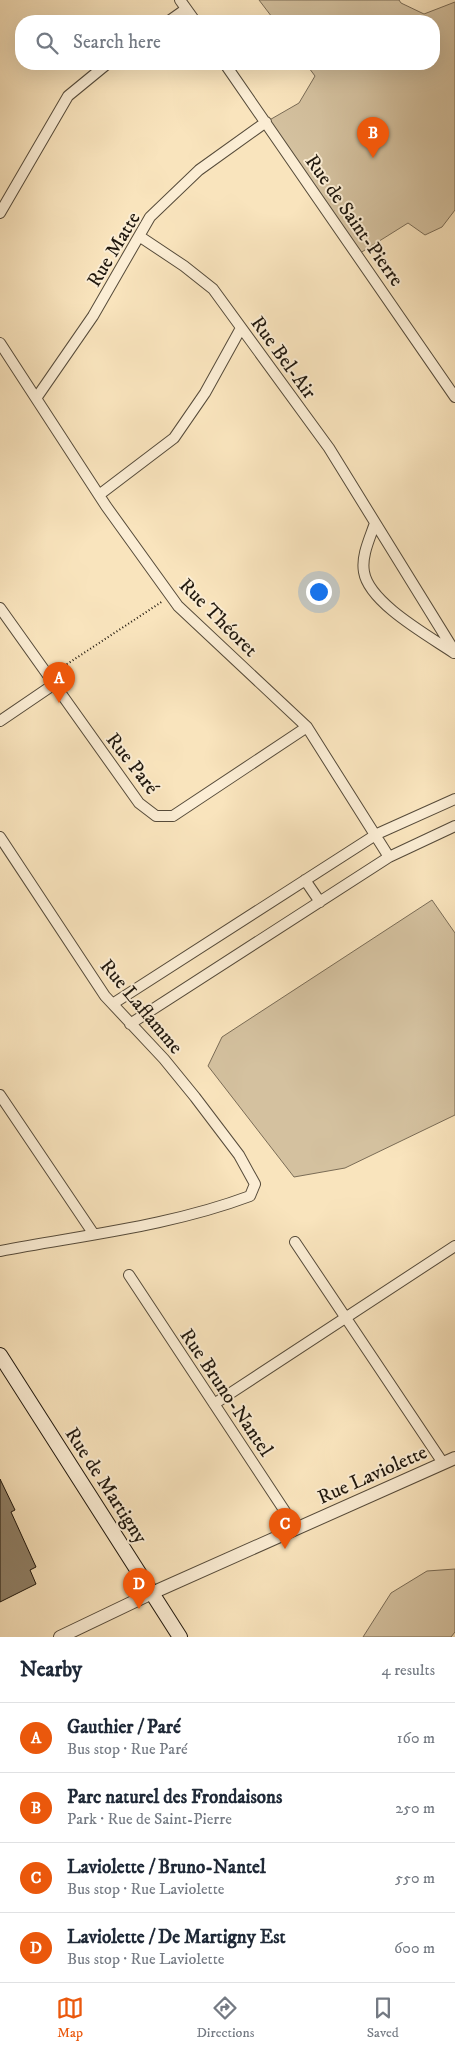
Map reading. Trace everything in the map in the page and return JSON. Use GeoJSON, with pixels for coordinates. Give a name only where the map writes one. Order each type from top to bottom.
{"type":"FeatureCollection","features":[{"type":"Feature","properties":{"kind":"main road","name":"Rue de Martigny"},"geometry":{"type":"LineString","coordinates":[[0,1355],[180,1637]]}},
{"type":"Feature","properties":{"kind":"street"},"geometry":{"type":"LineString","coordinates":[[180,0],[190,15]]}},
{"type":"Feature","properties":{"kind":"street"},"geometry":{"type":"LineString","coordinates":[[178,15],[186,9]]}},
{"type":"Feature","properties":{"kind":"street"},"geometry":{"type":"LineString","coordinates":[[0,212],[68,96],[100,70]]}},
{"type":"Feature","properties":{"kind":"street","name":"Rue de Saint-Pierre"},"geometry":{"type":"LineString","coordinates":[[229,70],[455,397]]}},
{"type":"Feature","properties":{"kind":"street","name":"Rue Matte"},"geometry":{"type":"LineString","coordinates":[[37,397],[93,316],[150,217],[199,170],[266,122]]}},
{"type":"Feature","properties":{"kind":"street","name":"Rue Bel-Air"},"geometry":{"type":"LineString","coordinates":[[139,236],[184,266],[213,290],[329,448],[455,653]]}},
{"type":"Feature","properties":{"kind":"street"},"geometry":{"type":"LineString","coordinates":[[99,495],[174,438],[205,393],[240,328]]}},
{"type":"Feature","properties":{"kind":"street","name":"Rue Théoret"},"geometry":{"type":"LineString","coordinates":[[0,343],[37,397],[99,495],[178,606],[307,727],[389,857]]}},
{"type":"Feature","properties":{"kind":"street","name":"Rue Bel-Air"},"geometry":{"type":"LineString","coordinates":[[375,523],[366,550],[364,571],[371,590],[417,629],[455,653]]}},
{"type":"Feature","properties":{"kind":"street","name":"Rue Paré"},"geometry":{"type":"LineString","coordinates":[[0,608],[138,804],[156,816],[173,816],[307,727]]}},
{"type":"Feature","properties":{"kind":"street"},"geometry":{"type":"LineString","coordinates":[[0,721],[50,681]]}},
{"type":"Feature","properties":{"kind":"street"},"geometry":{"type":"LineString","coordinates":[[114,1003],[376,835],[455,799]]}},
{"type":"Feature","properties":{"kind":"street"},"geometry":{"type":"LineString","coordinates":[[130,1024],[389,857],[455,826]]}},
{"type":"Feature","properties":{"kind":"street","name":"Rue Laflamme"},"geometry":{"type":"LineString","coordinates":[[0,837],[105,996],[114,1003],[130,1024],[170,1066],[239,1155],[255,1184],[250,1196],[218,1208],[174,1220],[93,1233]]}},
{"type":"Feature","properties":{"kind":"street"},"geometry":{"type":"LineString","coordinates":[[305,880],[320,902]]}},
{"type":"Feature","properties":{"kind":"street"},"geometry":{"type":"LineString","coordinates":[[0,1095],[93,1233],[0,1251]]}},
{"type":"Feature","properties":{"kind":"street"},"geometry":{"type":"LineString","coordinates":[[295,1242],[443,1463]]}},
{"type":"Feature","properties":{"kind":"street"},"geometry":{"type":"LineString","coordinates":[[214,1404],[345,1316],[455,1246]]}},
{"type":"Feature","properties":{"kind":"street","name":"Rue Bruno-Nantel"},"geometry":{"type":"LineString","coordinates":[[129,1276],[296,1528]]}},
{"type":"Feature","properties":{"kind":"street","name":"Rue Laviolette"},"geometry":{"type":"LineString","coordinates":[[60,1637],[152,1593],[455,1458]]}},
{"type":"Feature","properties":{"kind":"path"},"geometry":{"type":"LineString","coordinates":[[50,681],[171,596]]}},
{"type":"Feature","properties":{"kind":"shaded area"},"geometry":{"type":"Polygon","coordinates":[[[259,0],[399,0],[401,3],[424,14],[455,2],[455,210],[442,227],[425,235],[408,223],[357,255],[266,122],[299,103],[315,76],[310,70],[440,70],[440,15],[270,15],[259,0]]]}},
{"type":"Feature","properties":{"kind":"shaded area"},"geometry":{"type":"Polygon","coordinates":[[[432,900],[455,933],[455,1115],[345,1168],[294,1177],[208,1066],[222,1037],[432,900]]]}},
{"type":"Feature","properties":{"kind":"shaded area"},"geometry":{"type":"Polygon","coordinates":[[[455,1569],[455,1632],[451,1637],[363,1637],[391,1593],[427,1571],[455,1569]]]}},
{"type":"Feature","properties":{"kind":"building"},"geometry":{"type":"Polygon","coordinates":[[[0,1479],[15,1510],[11,1512],[36,1567],[30,1570],[36,1584],[0,1602],[0,1479]]]}},
{"type":"Feature","properties":{"kind":"place","name":"Parc naturel des Frondaisons"},"geometry":{"type":"Point","coordinates":[373,158]}},
{"type":"Feature","properties":{"kind":"place","name":"Gauthier / Paré"},"geometry":{"type":"Point","coordinates":[59,703]}},
{"type":"Feature","properties":{"kind":"place","name":"Laviolette / Bruno-Nantel"},"geometry":{"type":"Point","coordinates":[285,1549]}},
{"type":"Feature","properties":{"kind":"place","name":"Laviolette / De Martigny Est"},"geometry":{"type":"Point","coordinates":[139,1609]}}]}
